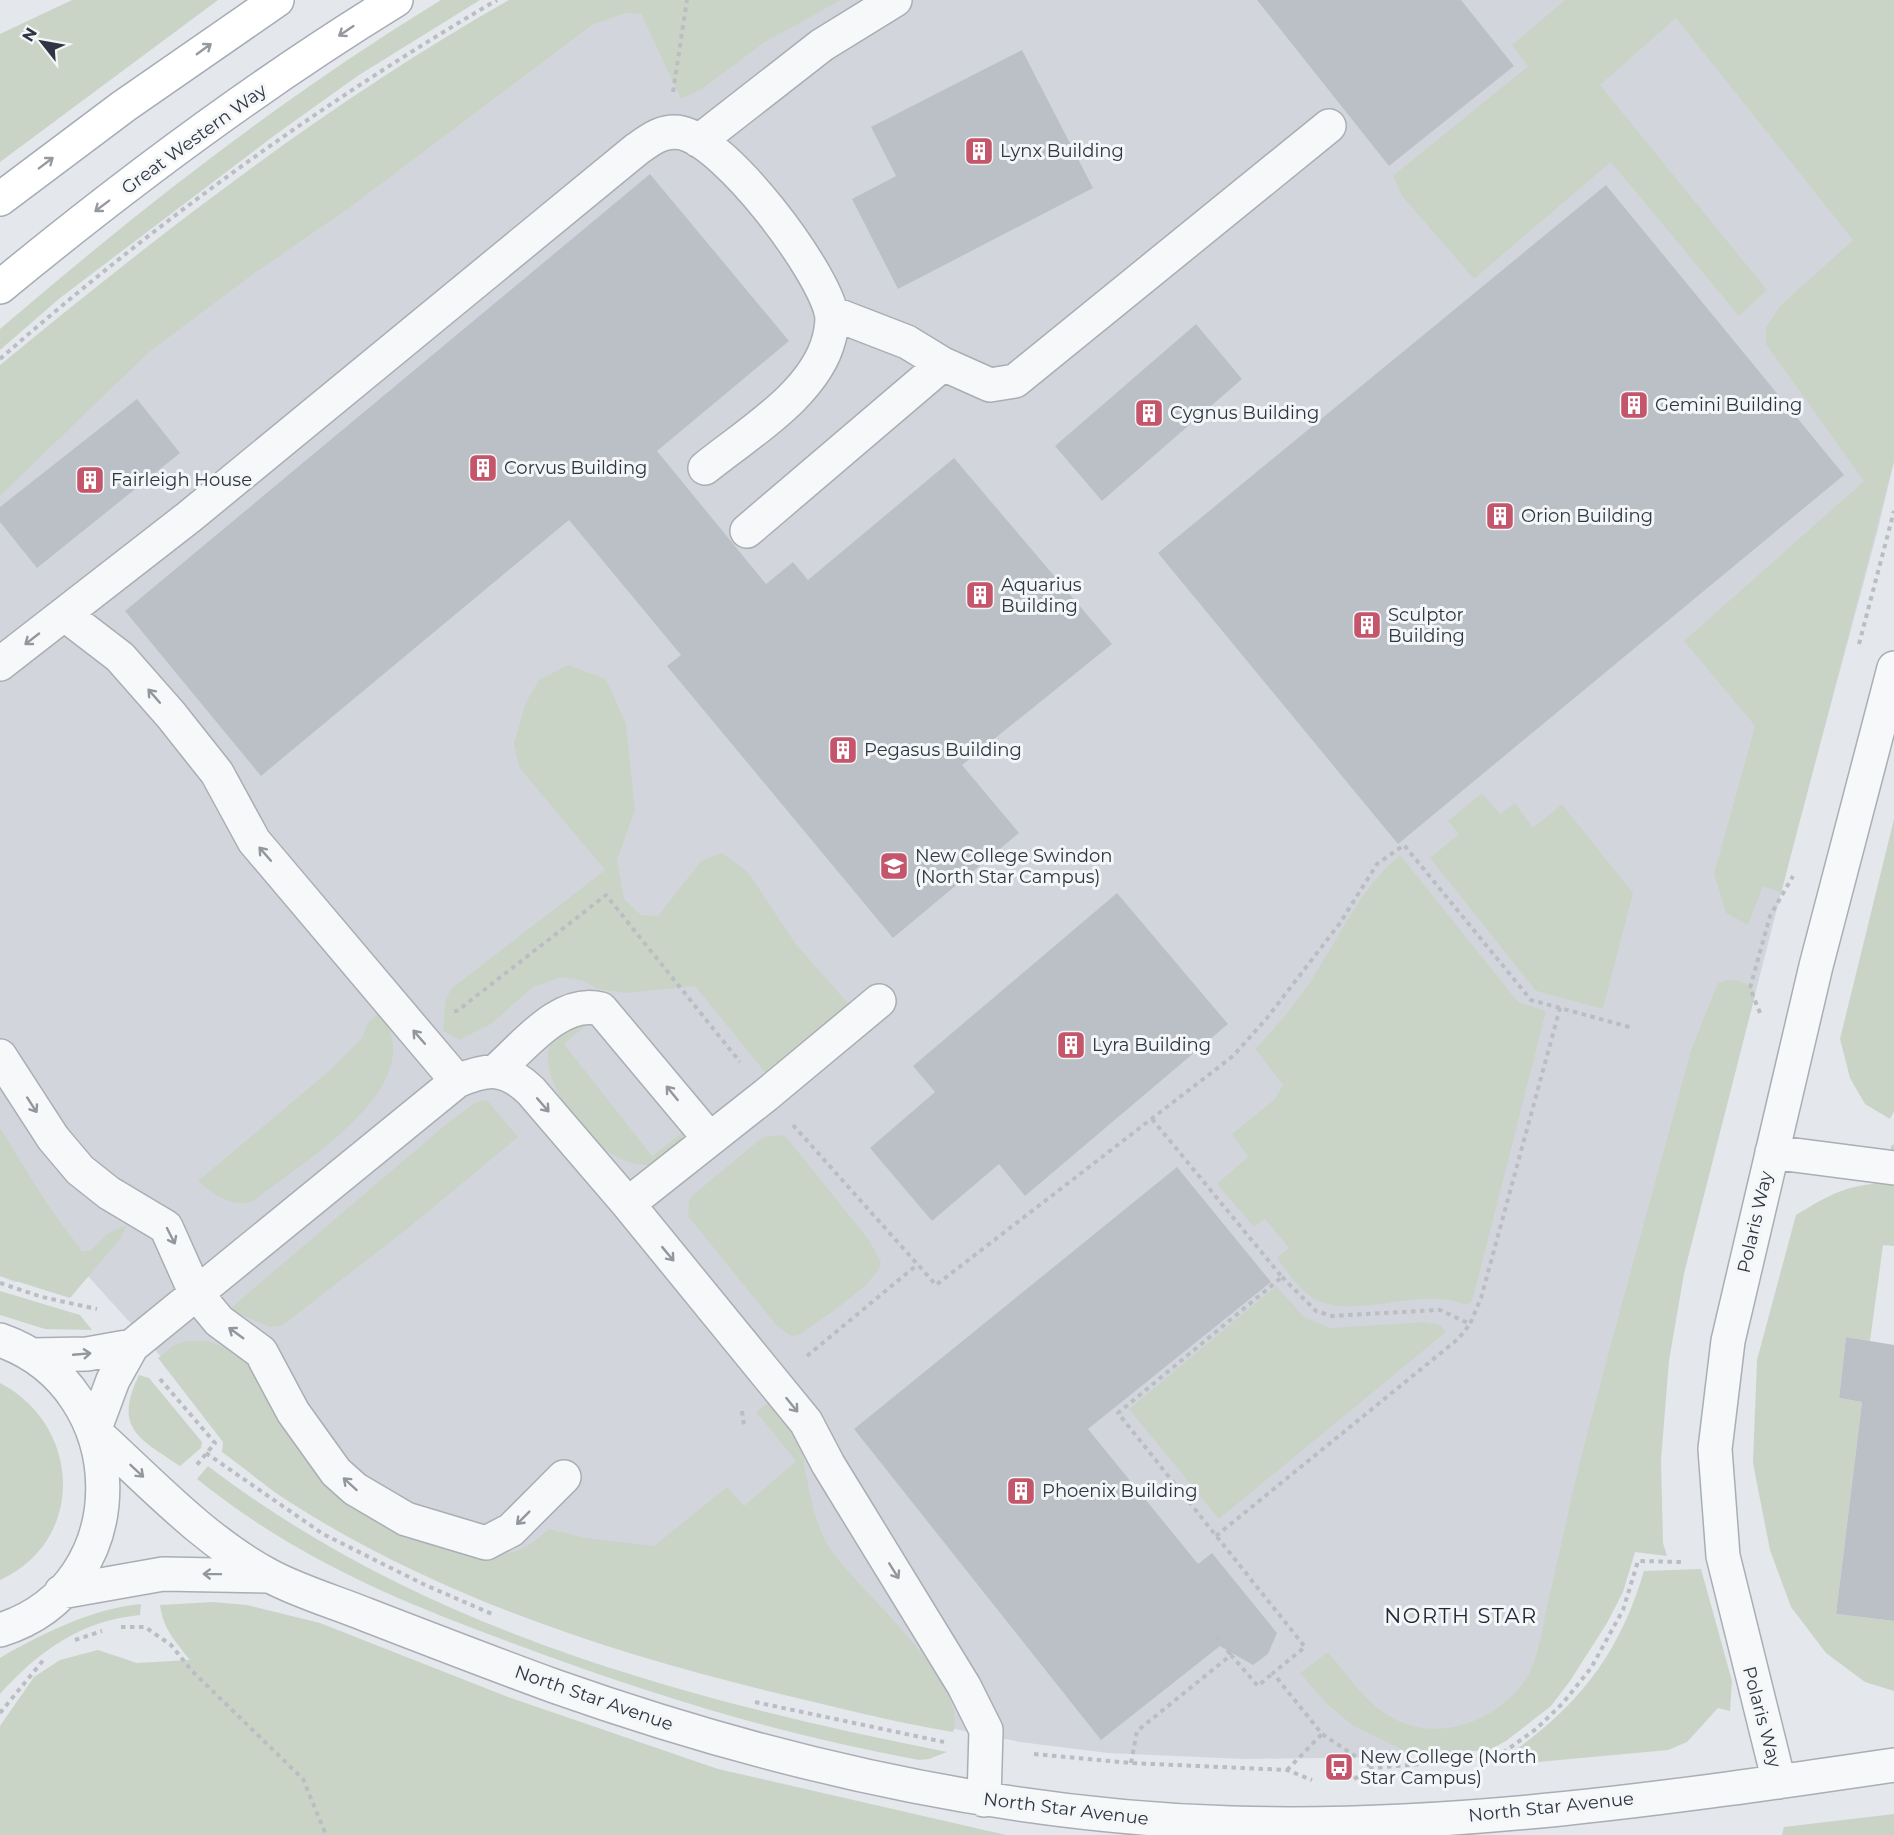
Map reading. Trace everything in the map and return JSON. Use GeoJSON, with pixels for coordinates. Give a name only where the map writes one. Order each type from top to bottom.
{"type":"FeatureCollection","features":[{"type":"Feature","properties":{"kind":"main road"},"geometry":{"type":"LineString","coordinates":[[0,199],[162,79],[277,0]]}},
{"type":"Feature","properties":{"kind":"main road","name":"Great Western Way"},"geometry":{"type":"LineString","coordinates":[[0,287],[95,212],[265,86],[396,0]]}},
{"type":"Feature","properties":{"kind":"street"},"geometry":{"type":"LineString","coordinates":[[699,141],[822,45],[895,0]]}},
{"type":"Feature","properties":{"kind":"street"},"geometry":{"type":"LineString","coordinates":[[832,313],[907,342],[943,364],[990,385],[1015,381],[1329,126]]}},
{"type":"Feature","properties":{"kind":"street"},"geometry":{"type":"LineString","coordinates":[[0,664],[189,517],[637,149],[668,131],[684,133],[699,141],[730,166],[789,234],[812,268],[832,313],[829,339],[816,373],[790,399],[705,468]]}},
{"type":"Feature","properties":{"kind":"street"},"geometry":{"type":"LineString","coordinates":[[747,531],[943,364]]}},
{"type":"Feature","properties":{"kind":"street"},"geometry":{"type":"LineString","coordinates":[[64,614],[120,657],[171,715],[217,773],[254,841],[457,1081]]}},
{"type":"Feature","properties":{"kind":"street","name":"Polaris Way"},"geometry":{"type":"LineString","coordinates":[[1779,1782],[1723,1556],[1715,1449],[1728,1341],[1838,883],[1894,668]]}},
{"type":"Feature","properties":{"kind":"street"},"geometry":{"type":"LineString","coordinates":[[628,1204],[766,1095],[879,1001]]}},
{"type":"Feature","properties":{"kind":"street"},"geometry":{"type":"LineString","coordinates":[[497,1070],[555,1019],[580,1006],[601,1009],[709,1138]]}},
{"type":"Feature","properties":{"kind":"street"},"geometry":{"type":"LineString","coordinates":[[0,1056],[53,1138],[80,1170],[109,1193],[166,1227],[195,1292],[219,1321],[261,1352],[293,1412],[336,1472],[355,1489],[388,1510],[463,1539],[486,1543],[511,1530],[564,1476]]}},
{"type":"Feature","properties":{"kind":"street"},"geometry":{"type":"LineString","coordinates":[[94,1431],[113,1380],[132,1346],[195,1292],[457,1081],[480,1071],[497,1070],[523,1083],[531,1091],[628,1204],[806,1422],[828,1464],[964,1686],[986,1730],[984,1800]]}},
{"type":"Feature","properties":{"kind":"street"},"geometry":{"type":"LineString","coordinates":[[1772,1152],[1894,1168]]}},
{"type":"Feature","properties":{"kind":"street","name":"North Star Avenue"},"geometry":{"type":"LineString","coordinates":[[0,1340],[32,1355],[69,1388],[84,1408],[94,1431],[103,1468],[102,1507],[93,1543],[84,1561],[62,1592],[25,1620],[2,1631]]}},
{"type":"Feature","properties":{"kind":"street"},"geometry":{"type":"LineString","coordinates":[[32,1355],[87,1354],[132,1346]]}},
{"type":"Feature","properties":{"kind":"street","name":"North Star Avenue"},"geometry":{"type":"LineString","coordinates":[[94,1431],[199,1526],[270,1577],[518,1673],[642,1716],[779,1757],[984,1800],[1129,1817],[1231,1823],[1314,1824],[1490,1814],[1779,1782],[1894,1765]]}},
{"type":"Feature","properties":{"kind":"street","name":"North Star Avenue"},"geometry":{"type":"LineString","coordinates":[[62,1592],[163,1574],[270,1577]]}},
{"type":"Feature","properties":{"kind":"path"},"geometry":{"type":"LineString","coordinates":[[0,359],[90,282],[293,129],[396,60],[497,0]]}},
{"type":"Feature","properties":{"kind":"path"},"geometry":{"type":"LineString","coordinates":[[668,131],[687,0]]}},
{"type":"Feature","properties":{"kind":"path"},"geometry":{"type":"LineString","coordinates":[[1216,1536],[1458,1339],[1470,1324],[1481,1298],[1560,1008]]}},
{"type":"Feature","properties":{"kind":"path"},"geometry":{"type":"LineString","coordinates":[[1152,1119],[1282,1277],[1316,1311],[1332,1316],[1440,1310],[1470,1324]]}},
{"type":"Feature","properties":{"kind":"path"},"geometry":{"type":"LineString","coordinates":[[744,1426],[741,1411],[918,1264]]}},
{"type":"Feature","properties":{"kind":"path"},"geometry":{"type":"LineString","coordinates":[[1216,1636],[1258,1686],[1305,1647],[1118,1413],[1282,1277]]}},
{"type":"Feature","properties":{"kind":"path"},"geometry":{"type":"LineString","coordinates":[[206,1453],[323,1534],[423,1584],[494,1616]]}},
{"type":"Feature","properties":{"kind":"path"},"geometry":{"type":"LineString","coordinates":[[1350,1781],[1373,1768],[1481,1759],[1504,1752],[1536,1729],[1563,1703],[1591,1668],[1623,1610],[1638,1561],[1682,1562]]}},
{"type":"Feature","properties":{"kind":"path"},"geometry":{"type":"LineString","coordinates":[[68,1644],[99,1631],[121,1627],[145,1627],[171,1645],[192,1671],[303,1779],[326,1835]]}},
{"type":"Feature","properties":{"kind":"path"},"geometry":{"type":"LineString","coordinates":[[0,1713],[42,1659],[51,1654]]}},
{"type":"Feature","properties":{"kind":"path"},"geometry":{"type":"LineString","coordinates":[[1131,1762],[1137,1731],[1231,1655]]}},
{"type":"Feature","properties":{"kind":"path"},"geometry":{"type":"LineString","coordinates":[[1273,1673],[1322,1734],[1373,1768]]}},
{"type":"Feature","properties":{"kind":"path"},"geometry":{"type":"LineString","coordinates":[[752,1701],[949,1743]]}},
{"type":"Feature","properties":{"kind":"path"},"geometry":{"type":"LineString","coordinates":[[1287,1770],[1322,1734]]}},
{"type":"Feature","properties":{"kind":"path"},"geometry":{"type":"LineString","coordinates":[[1034,1754],[1131,1762],[1287,1770],[1316,1782]]}},
{"type":"Feature","properties":{"kind":"shaded area","name":"New College Swindon (North Star Campus)"},"geometry":{"type":"Polygon","coordinates":[[[522,0],[1894,0],[1894,461],[1878,529],[1795,838],[1684,1273],[1669,1360],[1615,1579],[1469,1748],[1392,1757],[1244,1759],[1108,1753],[1020,1742],[869,1712],[613,1642],[164,1360],[87,1275],[15,1282],[0,1276],[0,381],[522,0]]]}},
{"type":"Feature","properties":{"kind":"green space"},"geometry":{"type":"Polygon","coordinates":[[[72,0],[218,0],[0,162],[0,34],[72,0]]]}},
{"type":"Feature","properties":{"kind":"green space"},"geometry":{"type":"Polygon","coordinates":[[[441,0],[480,0],[359,75],[275,135],[60,298],[0,350],[0,329],[160,197],[326,75],[441,0]]]}},
{"type":"Feature","properties":{"kind":"green space"},"geometry":{"type":"Polygon","coordinates":[[[509,0],[841,0],[765,42],[702,89],[681,99],[641,14],[625,13],[592,25],[349,208],[252,275],[148,353],[0,496],[0,365],[122,266],[247,171],[375,82],[509,0]]]}},
{"type":"Feature","properties":{"kind":"green space"},"geometry":{"type":"Polygon","coordinates":[[[1565,0],[1894,0],[1894,461],[1781,893],[1763,886],[1748,925],[1726,913],[1714,874],[1755,726],[1684,641],[1864,481],[1766,344],[1766,327],[1781,305],[1853,240],[1676,18],[1600,85],[1767,290],[1739,316],[1611,162],[1474,279],[1402,196],[1393,176],[1528,66],[1512,45],[1565,0]]]}},
{"type":"Feature","properties":{"kind":"green space"},"geometry":{"type":"Polygon","coordinates":[[[568,665],[606,679],[626,724],[635,810],[617,860],[624,899],[641,915],[658,916],[701,861],[722,853],[748,872],[795,943],[853,1009],[768,1076],[695,986],[627,993],[597,989],[584,981],[562,977],[533,987],[491,1024],[459,1040],[443,1030],[446,998],[452,988],[605,870],[519,767],[514,743],[526,702],[539,680],[568,665]]]}},
{"type":"Feature","properties":{"kind":"green space"},"geometry":{"type":"Polygon","coordinates":[[[1482,793],[1500,814],[1515,803],[1533,828],[1562,804],[1633,893],[1603,1009],[1536,991],[1430,858],[1459,834],[1448,821],[1482,793]]]}},
{"type":"Feature","properties":{"kind":"green space"},"geometry":{"type":"Polygon","coordinates":[[[1894,819],[1894,1111],[1890,1119],[1865,1104],[1850,1078],[1840,1039],[1894,819]]]}},
{"type":"Feature","properties":{"kind":"green space"},"geometry":{"type":"Polygon","coordinates":[[[1400,855],[1518,1002],[1546,1011],[1471,1302],[1465,1305],[1446,1300],[1426,1299],[1342,1306],[1323,1303],[1307,1294],[1277,1258],[1289,1248],[1265,1219],[1254,1227],[1217,1184],[1248,1157],[1232,1134],[1274,1100],[1283,1085],[1255,1049],[1304,991],[1351,914],[1373,883],[1400,855]]]}},
{"type":"Feature","properties":{"kind":"green space"},"geometry":{"type":"Polygon","coordinates":[[[1727,980],[1744,983],[1751,987],[1755,995],[1684,1273],[1669,1360],[1661,1460],[1663,1543],[1667,1556],[1635,1552],[1623,1592],[1607,1623],[1551,1706],[1506,1741],[1489,1750],[1413,1755],[1352,1725],[1327,1704],[1300,1673],[1328,1652],[1360,1691],[1383,1712],[1400,1722],[1437,1729],[1474,1721],[1491,1712],[1506,1701],[1526,1679],[1538,1649],[1576,1478],[1691,1050],[1718,983],[1727,980]]]}},
{"type":"Feature","properties":{"kind":"green space"},"geometry":{"type":"Polygon","coordinates":[[[380,1012],[388,1023],[392,1036],[390,1069],[379,1091],[340,1134],[252,1202],[237,1203],[223,1199],[198,1181],[328,1072],[362,1038],[368,1023],[380,1012]]]}},
{"type":"Feature","properties":{"kind":"green space"},"geometry":{"type":"Polygon","coordinates":[[[589,1023],[564,1044],[652,1156],[682,1133],[685,1144],[662,1165],[628,1162],[601,1146],[567,1108],[555,1086],[548,1064],[550,1045],[563,1030],[589,1023]]]}},
{"type":"Feature","properties":{"kind":"green space"},"geometry":{"type":"Polygon","coordinates":[[[487,1100],[518,1137],[407,1229],[283,1325],[270,1327],[235,1312],[232,1307],[444,1126],[476,1102],[487,1100]]]}},
{"type":"Feature","properties":{"kind":"green space"},"geometry":{"type":"Polygon","coordinates":[[[0,1128],[48,1205],[82,1251],[90,1251],[107,1234],[127,1225],[120,1239],[70,1298],[0,1276],[0,1128]]]}},
{"type":"Feature","properties":{"kind":"green space"},"geometry":{"type":"Polygon","coordinates":[[[781,1135],[787,1138],[869,1240],[881,1262],[870,1281],[859,1291],[799,1335],[791,1336],[777,1326],[688,1216],[689,1201],[693,1195],[758,1141],[767,1136],[781,1135]]]}},
{"type":"Feature","properties":{"kind":"green space"},"geometry":{"type":"Polygon","coordinates":[[[1894,1144],[1894,1246],[1883,1245],[1870,1341],[1846,1337],[1839,1398],[1862,1402],[1836,1614],[1894,1621],[1894,1691],[1865,1682],[1826,1653],[1791,1607],[1770,1550],[1753,1463],[1757,1360],[1796,1215],[1819,1201],[1850,1188],[1889,1183],[1891,1146],[1894,1144]]]}},
{"type":"Feature","properties":{"kind":"green space"},"geometry":{"type":"Polygon","coordinates":[[[1276,1286],[1303,1316],[1330,1328],[1425,1322],[1440,1325],[1446,1332],[1219,1519],[1129,1409],[1276,1286]]]}},
{"type":"Feature","properties":{"kind":"green space"},"geometry":{"type":"Polygon","coordinates":[[[0,1291],[80,1315],[92,1330],[45,1329],[0,1315],[0,1291]]]}},
{"type":"Feature","properties":{"kind":"green space"},"geometry":{"type":"Polygon","coordinates":[[[187,1341],[207,1341],[243,1357],[290,1427],[484,1556],[519,1550],[532,1543],[548,1529],[587,1538],[654,1546],[727,1487],[744,1506],[796,1461],[756,1412],[772,1400],[799,1437],[812,1505],[824,1537],[850,1574],[912,1641],[931,1666],[946,1690],[954,1713],[953,1732],[820,1704],[649,1659],[524,1617],[463,1593],[403,1565],[345,1535],[288,1501],[222,1452],[223,1442],[158,1358],[174,1345],[187,1341]]]}},
{"type":"Feature","properties":{"kind":"green space"},"geometry":{"type":"Polygon","coordinates":[[[139,1375],[149,1378],[202,1442],[201,1448],[180,1466],[153,1448],[134,1430],[129,1408],[139,1375]]]}},
{"type":"Feature","properties":{"kind":"green space"},"geometry":{"type":"Polygon","coordinates":[[[0,1383],[27,1402],[46,1426],[59,1453],[63,1482],[60,1511],[48,1538],[28,1562],[0,1580],[0,1383]]]}},
{"type":"Feature","properties":{"kind":"green space"},"geometry":{"type":"Polygon","coordinates":[[[208,1466],[291,1523],[377,1573],[467,1615],[560,1651],[655,1682],[752,1708],[849,1732],[947,1752],[919,1760],[771,1727],[626,1684],[441,1616],[356,1579],[276,1535],[236,1509],[197,1479],[208,1466]]]}},
{"type":"Feature","properties":{"kind":"green space"},"geometry":{"type":"Polygon","coordinates":[[[1701,1569],[1732,1681],[1730,1711],[1718,1708],[1687,1742],[1668,1750],[1516,1764],[1511,1753],[1558,1716],[1577,1696],[1610,1652],[1623,1627],[1644,1571],[1701,1569]]]}},
{"type":"Feature","properties":{"kind":"green space"},"geometry":{"type":"Polygon","coordinates":[[[213,1602],[247,1605],[320,1623],[508,1697],[718,1769],[1006,1835],[0,1835],[0,1726],[34,1677],[60,1660],[98,1650],[137,1663],[190,1660],[167,1628],[160,1605],[213,1602]]]}},
{"type":"Feature","properties":{"kind":"green space"},"geometry":{"type":"Polygon","coordinates":[[[141,1604],[140,1615],[98,1624],[62,1641],[30,1664],[0,1694],[0,1658],[72,1622],[106,1611],[141,1604]]]}},
{"type":"Feature","properties":{"kind":"green space"},"geometry":{"type":"Polygon","coordinates":[[[1894,1814],[1894,1835],[1782,1835],[1784,1827],[1894,1814]]]}},
{"type":"Feature","properties":{"kind":"building"},"geometry":{"type":"Polygon","coordinates":[[[1257,0],[1461,0],[1514,66],[1389,166],[1257,0]]]}},
{"type":"Feature","properties":{"kind":"building","name":"Lynx Building"},"geometry":{"type":"Polygon","coordinates":[[[1022,50],[1093,188],[898,289],[852,199],[896,176],[871,127],[1022,50]]]}},
{"type":"Feature","properties":{"kind":"building","name":"Corvus Building"},"geometry":{"type":"Polygon","coordinates":[[[650,174],[789,341],[657,451],[766,584],[793,562],[808,580],[954,458],[1112,644],[962,765],[1019,833],[893,938],[667,666],[681,655],[569,520],[261,776],[125,611],[650,174]]]}},
{"type":"Feature","properties":{"kind":"building"},"geometry":{"type":"Polygon","coordinates":[[[1606,185],[1844,475],[1398,844],[1158,553],[1606,185]]]}},
{"type":"Feature","properties":{"kind":"building","name":"Cygnus Building"},"geometry":{"type":"Polygon","coordinates":[[[1196,324],[1242,379],[1102,501],[1055,446],[1196,324]]]}},
{"type":"Feature","properties":{"kind":"building","name":"Fairleigh House"},"geometry":{"type":"Polygon","coordinates":[[[137,399],[180,453],[37,568],[0,522],[0,507],[137,399]]]}},
{"type":"Feature","properties":{"kind":"building","name":"Lyra Building"},"geometry":{"type":"Polygon","coordinates":[[[1117,893],[1228,1024],[1025,1196],[999,1164],[932,1221],[870,1148],[935,1092],[913,1066],[1117,893]]]}},
{"type":"Feature","properties":{"kind":"building","name":"Phoenix Building"},"geometry":{"type":"Polygon","coordinates":[[[1177,1167],[1271,1282],[1088,1429],[1198,1564],[1212,1553],[1277,1633],[1268,1654],[1253,1665],[1220,1646],[1101,1740],[854,1429],[1177,1167]]]}},
{"type":"Feature","properties":{"kind":"building"},"geometry":{"type":"Polygon","coordinates":[[[1846,1337],[1894,1345],[1894,1621],[1836,1614],[1862,1402],[1839,1398],[1846,1337]]]}},
{"type":"Feature","properties":{"kind":"place","name":"Lynx Building"},"geometry":{"type":"Point","coordinates":[979,151]}},
{"type":"Feature","properties":{"kind":"place","name":"Gemini Building"},"geometry":{"type":"Point","coordinates":[1634,405]}},
{"type":"Feature","properties":{"kind":"place","name":"Cygnus Building"},"geometry":{"type":"Point","coordinates":[1149,413]}},
{"type":"Feature","properties":{"kind":"place","name":"Corvus Building"},"geometry":{"type":"Point","coordinates":[483,468]}},
{"type":"Feature","properties":{"kind":"place","name":"Fairleigh House"},"geometry":{"type":"Point","coordinates":[90,480]}},
{"type":"Feature","properties":{"kind":"place","name":"Orion Building"},"geometry":{"type":"Point","coordinates":[1500,516]}},
{"type":"Feature","properties":{"kind":"place","name":"Aquarius Building"},"geometry":{"type":"Point","coordinates":[980,595]}},
{"type":"Feature","properties":{"kind":"place","name":"Sculptor Building"},"geometry":{"type":"Point","coordinates":[1367,625]}},
{"type":"Feature","properties":{"kind":"place","name":"Pegasus Building"},"geometry":{"type":"Point","coordinates":[843,750]}},
{"type":"Feature","properties":{"kind":"place","name":"New College Swindon (North Star Campus)"},"geometry":{"type":"Point","coordinates":[894,866]}},
{"type":"Feature","properties":{"kind":"place","name":"Lyra Building"},"geometry":{"type":"Point","coordinates":[1071,1045]}},
{"type":"Feature","properties":{"kind":"place","name":"Phoenix Building"},"geometry":{"type":"Point","coordinates":[1021,1491]}},
{"type":"Feature","properties":{"kind":"place","name":"New College (North Star Campus)"},"geometry":{"type":"Point","coordinates":[1339,1767]}},
{"type":"Feature","properties":{"kind":"district","name":"NORTH STAR"},"geometry":{"type":"Point","coordinates":[1461,1615]}}]}
